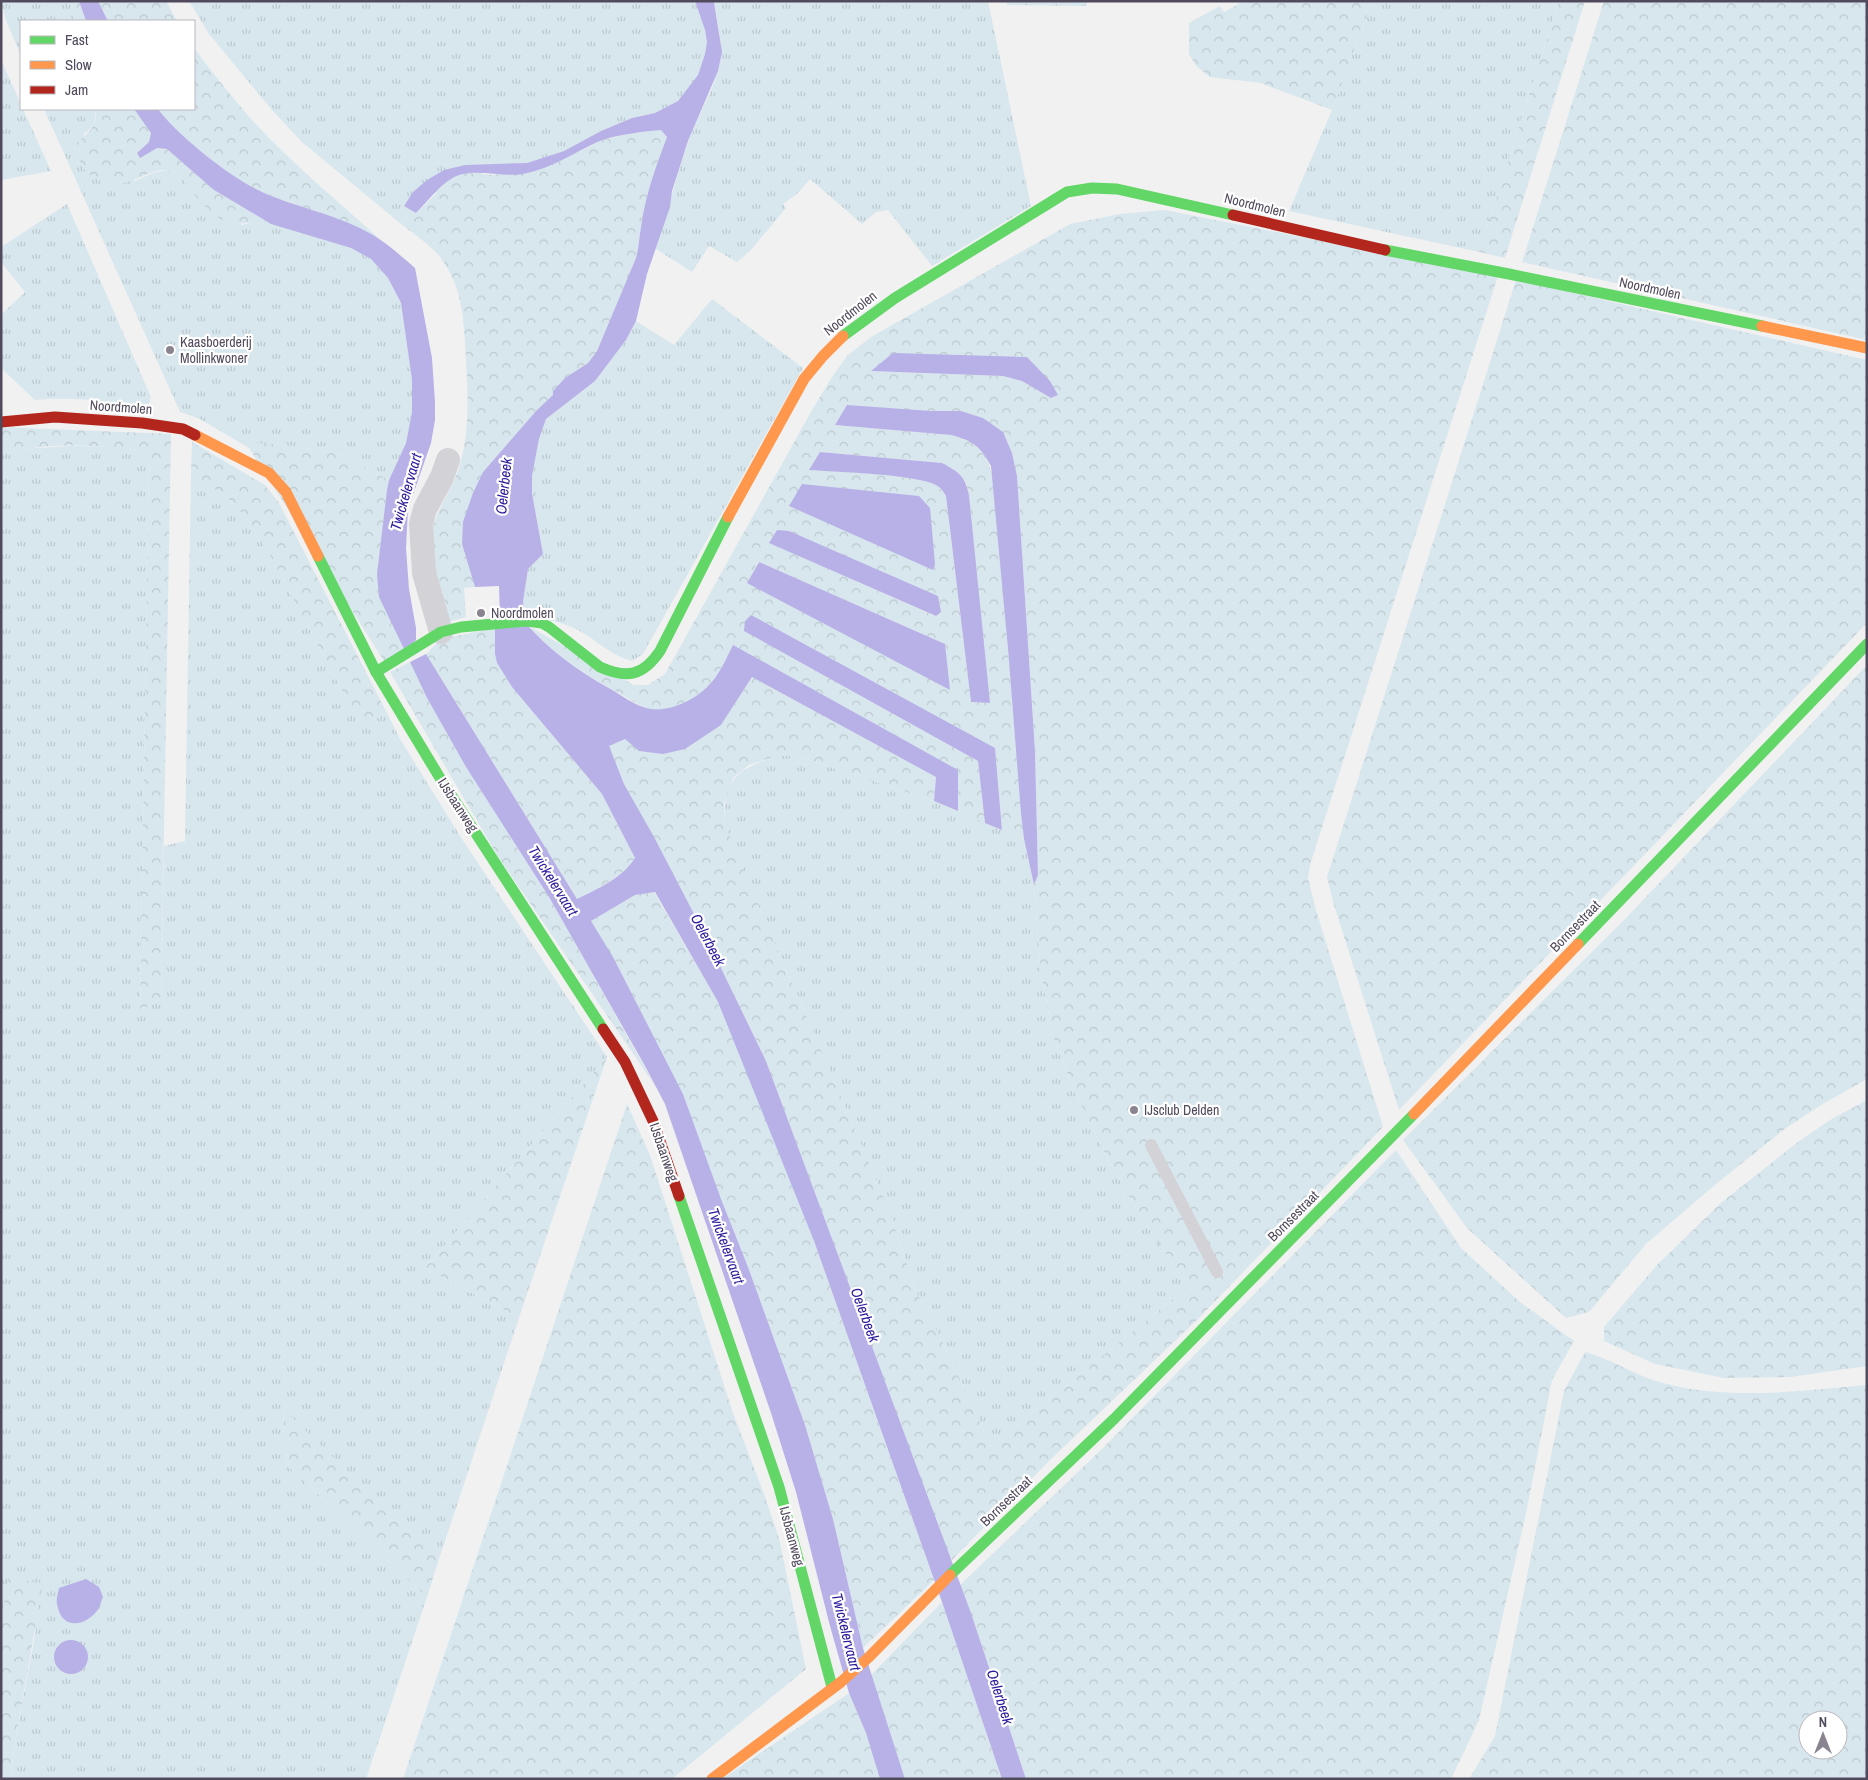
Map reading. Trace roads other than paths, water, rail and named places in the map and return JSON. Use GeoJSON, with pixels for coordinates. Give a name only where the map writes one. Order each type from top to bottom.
{"type":"FeatureCollection","features":[{"type":"Feature","properties":{"kind":"street","name":"Noordmolen"},"geometry":{"type":"LineString","coordinates":[[1,422],[55,417],[183,429],[269,473],[286,492],[376,672],[431,638],[461,627],[527,621],[542,623],[600,666],[609,671],[626,675],[645,669],[654,661],[725,522],[804,379],[833,344],[895,298],[1067,192],[1077,189],[1103,187],[1117,189],[1206,208],[1362,246],[1509,274],[1867,348]]}},
{"type":"Feature","properties":{"kind":"street"},"geometry":{"type":"LineString","coordinates":[[431,638],[424,572],[422,524],[425,509],[442,477],[448,460]]}},
{"type":"Feature","properties":{"kind":"street","name":"Bornsestraat"},"geometry":{"type":"LineString","coordinates":[[712,1779],[837,1685],[869,1657],[959,1566],[1114,1419],[1401,1128],[1867,644]]}},
{"type":"Feature","properties":{"kind":"street","name":"IJsbaanweg"},"geometry":{"type":"LineString","coordinates":[[376,672],[440,778],[625,1062],[653,1121],[779,1487],[837,1685]]}},
{"type":"Feature","properties":{"kind":"lane"},"geometry":{"type":"LineString","coordinates":[[1150,1145],[1217,1272]]}},
{"type":"Feature","properties":{"kind":"water"},"geometry":{"type":"Polygon","coordinates":[[[79,1],[98,1],[108,20],[86,20],[79,1]]]}},
{"type":"Feature","properties":{"kind":"water","name":"Oelerbeek"},"geometry":{"type":"Polygon","coordinates":[[[695,1],[714,2],[722,52],[718,71],[688,141],[672,191],[670,207],[647,274],[636,321],[626,340],[595,381],[546,419],[539,439],[532,476],[532,493],[543,554],[528,569],[523,602],[525,615],[500,617],[499,586],[475,587],[462,544],[463,522],[473,493],[483,472],[537,410],[553,395],[553,391],[565,378],[588,363],[597,351],[636,258],[648,193],[667,137],[661,130],[615,137],[600,141],[563,160],[523,174],[467,173],[459,175],[442,186],[416,213],[404,206],[413,192],[427,180],[444,170],[465,165],[527,163],[564,151],[601,131],[632,118],[655,113],[678,101],[698,75],[705,54],[707,42],[705,30],[695,1]]]}},
{"type":"Feature","properties":{"kind":"water","name":"Twickelervaart"},"geometry":{"type":"Polygon","coordinates":[[[135,110],[159,110],[178,131],[206,155],[249,186],[360,228],[384,242],[415,268],[432,358],[435,420],[431,443],[408,509],[406,548],[416,640],[405,651],[379,597],[377,574],[389,480],[406,443],[412,412],[412,380],[401,303],[388,278],[371,259],[351,248],[271,224],[214,190],[167,149],[157,148],[140,158],[137,153],[149,142],[151,133],[135,110]]]}},
{"type":"Feature","properties":{"kind":"water"},"geometry":{"type":"Polygon","coordinates":[[[893,353],[1027,357],[1050,381],[1058,395],[1051,398],[1022,381],[1003,376],[871,371],[893,353]]]}},
{"type":"Feature","properties":{"kind":"water"},"geometry":{"type":"Polygon","coordinates":[[[847,405],[931,411],[961,411],[983,418],[1003,432],[1012,453],[1017,476],[1035,751],[1038,875],[1034,885],[1024,839],[1021,813],[991,466],[975,445],[951,435],[835,425],[847,405]]]}},
{"type":"Feature","properties":{"kind":"water"},"geometry":{"type":"Polygon","coordinates":[[[820,452],[942,463],[957,472],[963,479],[969,495],[990,703],[971,702],[946,496],[943,491],[930,483],[898,476],[809,470],[820,452]]]}},
{"type":"Feature","properties":{"kind":"water"},"geometry":{"type":"Polygon","coordinates":[[[802,484],[919,496],[930,508],[935,564],[933,570],[789,506],[802,484]]]}},
{"type":"Feature","properties":{"kind":"water"},"geometry":{"type":"Polygon","coordinates":[[[777,530],[789,531],[938,596],[941,612],[936,616],[769,543],[777,530]]]}},
{"type":"Feature","properties":{"kind":"water"},"geometry":{"type":"Polygon","coordinates":[[[759,562],[945,644],[950,690],[747,583],[759,562]]]}},
{"type":"Feature","properties":{"kind":"water"},"geometry":{"type":"Polygon","coordinates":[[[751,615],[995,748],[1002,830],[985,823],[978,761],[744,631],[745,621],[751,615]]]}},
{"type":"Feature","properties":{"kind":"water","name":"Twickelervaart"},"geometry":{"type":"Polygon","coordinates":[[[528,626],[565,660],[634,703],[651,709],[670,708],[679,705],[689,701],[705,689],[717,675],[733,645],[958,770],[958,811],[934,801],[936,777],[752,677],[721,725],[685,749],[663,754],[639,751],[625,739],[609,746],[624,784],[706,937],[766,1061],[971,1613],[1026,1779],[1002,1779],[942,1602],[814,1241],[718,1002],[655,892],[635,895],[591,921],[613,957],[683,1094],[805,1425],[833,1519],[863,1648],[905,1779],[880,1779],[866,1733],[849,1693],[796,1492],[771,1413],[665,1104],[549,897],[466,767],[427,698],[410,662],[426,654],[577,899],[616,877],[635,858],[602,794],[512,687],[497,663],[495,628],[528,626]]]}},
{"type":"Feature","properties":{"kind":"water"},"geometry":{"type":"Polygon","coordinates":[[[86,1579],[99,1587],[103,1597],[99,1608],[85,1621],[79,1623],[68,1622],[59,1612],[57,1598],[59,1588],[86,1579]]]}},
{"type":"Feature","properties":{"kind":"water"},"geometry":{"type":"Polygon","coordinates":[[[71,1640],[78,1641],[83,1645],[87,1650],[87,1664],[83,1669],[78,1673],[71,1674],[64,1673],[59,1669],[55,1664],[54,1657],[55,1650],[59,1645],[64,1641],[71,1640]]]}},
{"type":"Feature","properties":{"kind":"place","name":"Kaasboerderij Mollinkwoner"},"geometry":{"type":"Point","coordinates":[170,350]}},
{"type":"Feature","properties":{"kind":"place","name":"Noordmolen"},"geometry":{"type":"Point","coordinates":[481,613]}},
{"type":"Feature","properties":{"kind":"place","name":"IJsclub Delden"},"geometry":{"type":"Point","coordinates":[1134,1110]}}]}
